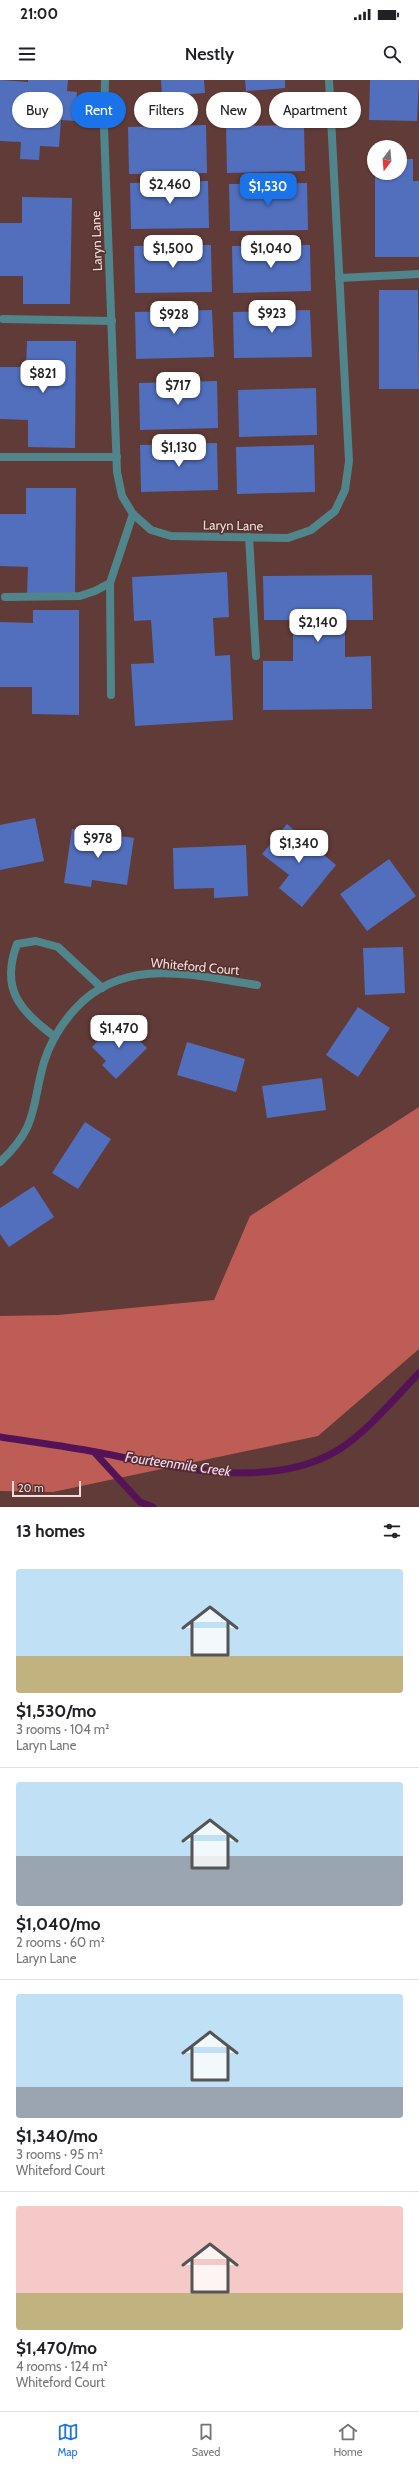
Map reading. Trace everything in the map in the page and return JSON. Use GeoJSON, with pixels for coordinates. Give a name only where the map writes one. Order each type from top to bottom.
{"type":"FeatureCollection","features":[{"type":"Feature","properties":{"kind":"street","name":"Laryn Lane"},"geometry":{"type":"LineString","coordinates":[[105,80],[104,128],[117,457],[122,496],[133,514],[151,530],[171,536],[288,538],[311,530],[335,512],[345,490],[349,461],[329,80]]}},
{"type":"Feature","properties":{"kind":"street"},"geometry":{"type":"LineString","coordinates":[[339,278],[419,274]]}},
{"type":"Feature","properties":{"kind":"street"},"geometry":{"type":"LineString","coordinates":[[3,319],[112,321]]}},
{"type":"Feature","properties":{"kind":"street"},"geometry":{"type":"LineString","coordinates":[[0,457],[117,457]]}},
{"type":"Feature","properties":{"kind":"street"},"geometry":{"type":"LineString","coordinates":[[111,695],[110,582],[133,514]]}},
{"type":"Feature","properties":{"kind":"street"},"geometry":{"type":"LineString","coordinates":[[249,537],[256,656]]}},
{"type":"Feature","properties":{"kind":"street"},"geometry":{"type":"LineString","coordinates":[[5,597],[80,596],[95,591],[110,582]]}},
{"type":"Feature","properties":{"kind":"street"},"geometry":{"type":"LineString","coordinates":[[55,1037],[27,1015],[10,997],[5,977],[8,959],[17,944],[36,941],[58,947],[102,988]]}},
{"type":"Feature","properties":{"kind":"street","name":"Whiteford Court"},"geometry":{"type":"LineString","coordinates":[[0,1162],[14,1149],[30,1125],[36,1105],[44,1062],[59,1026],[89,994],[123,977],[147,973],[173,974],[257,985]]}},
{"type":"Feature","properties":{"kind":"shaded area"},"geometry":{"type":"Polygon","coordinates":[[[419,1107],[419,1349],[318,1436],[53,1492],[0,1491],[0,1316],[58,1315],[214,1300],[250,1216],[419,1107]]]}},
{"type":"Feature","properties":{"kind":"building"},"geometry":{"type":"Polygon","coordinates":[[[0,80],[28,82],[28,80],[68,80],[67,91],[77,92],[71,92],[71,121],[63,120],[63,92],[12,92],[12,128],[60,128],[59,147],[40,146],[39,160],[20,159],[21,142],[0,141],[0,80]]]}},
{"type":"Feature","properties":{"kind":"building"},"geometry":{"type":"Polygon","coordinates":[[[161,80],[204,80],[205,93],[162,92],[161,80]]]}},
{"type":"Feature","properties":{"kind":"building"},"geometry":{"type":"Polygon","coordinates":[[[245,80],[285,80],[285,88],[246,91],[245,80]]]}},
{"type":"Feature","properties":{"kind":"building"},"geometry":{"type":"Polygon","coordinates":[[[370,80],[419,80],[417,121],[369,120],[370,80]]]}},
{"type":"Feature","properties":{"kind":"building"},"geometry":{"type":"Polygon","coordinates":[[[198,125],[206,125],[207,173],[129,174],[128,127],[198,128],[198,125]]]}},
{"type":"Feature","properties":{"kind":"building"},"geometry":{"type":"Polygon","coordinates":[[[269,125],[269,128],[304,128],[305,171],[227,173],[226,128],[261,128],[261,126],[269,125]]]}},
{"type":"Feature","properties":{"kind":"building"},"geometry":{"type":"Polygon","coordinates":[[[407,159],[413,159],[413,181],[419,181],[419,257],[375,257],[375,180],[407,180],[407,159]]]}},
{"type":"Feature","properties":{"kind":"building"},"geometry":{"type":"Polygon","coordinates":[[[208,181],[209,228],[131,229],[130,183],[208,181]]]}},
{"type":"Feature","properties":{"kind":"building"},"geometry":{"type":"Polygon","coordinates":[[[307,183],[308,230],[230,231],[229,184],[307,183]]]}},
{"type":"Feature","properties":{"kind":"building"},"geometry":{"type":"Polygon","coordinates":[[[22,197],[72,198],[70,304],[23,304],[23,276],[0,276],[0,223],[22,223],[22,197]]]}},
{"type":"Feature","properties":{"kind":"building"},"geometry":{"type":"Polygon","coordinates":[[[211,245],[212,292],[135,293],[134,246],[211,245]]]}},
{"type":"Feature","properties":{"kind":"building"},"geometry":{"type":"Polygon","coordinates":[[[310,245],[311,291],[233,293],[232,246],[310,245]]]}},
{"type":"Feature","properties":{"kind":"building"},"geometry":{"type":"Polygon","coordinates":[[[379,290],[418,290],[419,389],[379,389],[379,290]]]}},
{"type":"Feature","properties":{"kind":"building"},"geometry":{"type":"Polygon","coordinates":[[[212,310],[214,357],[136,359],[135,312],[212,310]]]}},
{"type":"Feature","properties":{"kind":"building"},"geometry":{"type":"Polygon","coordinates":[[[310,310],[312,357],[234,358],[233,312],[310,310]]]}},
{"type":"Feature","properties":{"kind":"building"},"geometry":{"type":"Polygon","coordinates":[[[27,341],[76,341],[75,448],[28,447],[28,420],[0,419],[0,367],[26,367],[27,341]]]}},
{"type":"Feature","properties":{"kind":"building"},"geometry":{"type":"Polygon","coordinates":[[[217,381],[218,428],[140,430],[139,383],[217,381]]]}},
{"type":"Feature","properties":{"kind":"building"},"geometry":{"type":"Polygon","coordinates":[[[316,388],[317,435],[239,437],[238,390],[316,388]]]}},
{"type":"Feature","properties":{"kind":"building"},"geometry":{"type":"Polygon","coordinates":[[[217,443],[218,490],[141,492],[140,445],[217,443]]]}},
{"type":"Feature","properties":{"kind":"building"},"geometry":{"type":"Polygon","coordinates":[[[314,445],[315,492],[237,494],[236,447],[314,445]]]}},
{"type":"Feature","properties":{"kind":"building"},"geometry":{"type":"Polygon","coordinates":[[[26,488],[76,488],[75,595],[27,594],[28,567],[0,566],[0,514],[26,514],[26,488]]]}},
{"type":"Feature","properties":{"kind":"building"},"geometry":{"type":"Polygon","coordinates":[[[227,572],[229,617],[213,618],[215,656],[230,655],[233,720],[135,726],[131,664],[154,663],[151,620],[134,621],[132,577],[227,572]]]}},
{"type":"Feature","properties":{"kind":"building"},"geometry":{"type":"Polygon","coordinates":[[[372,575],[373,620],[345,620],[345,657],[371,656],[372,709],[263,710],[263,661],[293,661],[293,620],[264,620],[263,576],[372,575]]]}},
{"type":"Feature","properties":{"kind":"building"},"geometry":{"type":"Polygon","coordinates":[[[33,610],[79,610],[79,715],[32,714],[32,687],[0,687],[0,622],[33,623],[33,610]]]}},
{"type":"Feature","properties":{"kind":"building"},"geometry":{"type":"Polygon","coordinates":[[[35,818],[44,861],[0,870],[0,825],[35,818]]]}},
{"type":"Feature","properties":{"kind":"building"},"geometry":{"type":"Polygon","coordinates":[[[287,824],[336,865],[302,907],[279,888],[289,875],[262,854],[287,824]]]}},
{"type":"Feature","properties":{"kind":"building"},"geometry":{"type":"Polygon","coordinates":[[[72,829],[134,838],[127,885],[92,880],[91,887],[64,883],[72,829]]]}},
{"type":"Feature","properties":{"kind":"building"},"geometry":{"type":"Polygon","coordinates":[[[246,845],[248,896],[214,898],[214,888],[174,889],[173,848],[246,845]]]}},
{"type":"Feature","properties":{"kind":"building"},"geometry":{"type":"Polygon","coordinates":[[[389,859],[416,896],[367,931],[340,894],[389,859]]]}},
{"type":"Feature","properties":{"kind":"building"},"geometry":{"type":"Polygon","coordinates":[[[403,947],[405,993],[365,995],[363,948],[403,947]]]}},
{"type":"Feature","properties":{"kind":"building"},"geometry":{"type":"Polygon","coordinates":[[[358,1007],[390,1028],[358,1077],[326,1055],[358,1007]]]}},
{"type":"Feature","properties":{"kind":"building"},"geometry":{"type":"Polygon","coordinates":[[[118,1020],[147,1048],[116,1079],[102,1065],[106,1061],[92,1047],[118,1020]]]}},
{"type":"Feature","properties":{"kind":"building"},"geometry":{"type":"Polygon","coordinates":[[[187,1042],[245,1059],[236,1092],[177,1075],[187,1042]]]}},
{"type":"Feature","properties":{"kind":"building"},"geometry":{"type":"Polygon","coordinates":[[[322,1078],[326,1110],[267,1118],[262,1086],[322,1078]]]}},
{"type":"Feature","properties":{"kind":"building"},"geometry":{"type":"Polygon","coordinates":[[[85,1122],[111,1139],[78,1189],[52,1173],[85,1122]]]}},
{"type":"Feature","properties":{"kind":"building"},"geometry":{"type":"Polygon","coordinates":[[[34,1186],[54,1217],[9,1247],[0,1234],[0,1208],[34,1186]]]}},
{"type":"Feature","properties":{"kind":"waterway","name":"Fourteenmile Creek"},"geometry":{"type":"LineString","coordinates":[[0,1437],[84,1450],[187,1469],[251,1473],[282,1470],[311,1463],[349,1443],[381,1414],[419,1373]]}},
{"type":"Feature","properties":{"kind":"waterway"},"geometry":{"type":"LineString","coordinates":[[94,1452],[140,1502],[153,1507]]}}]}
